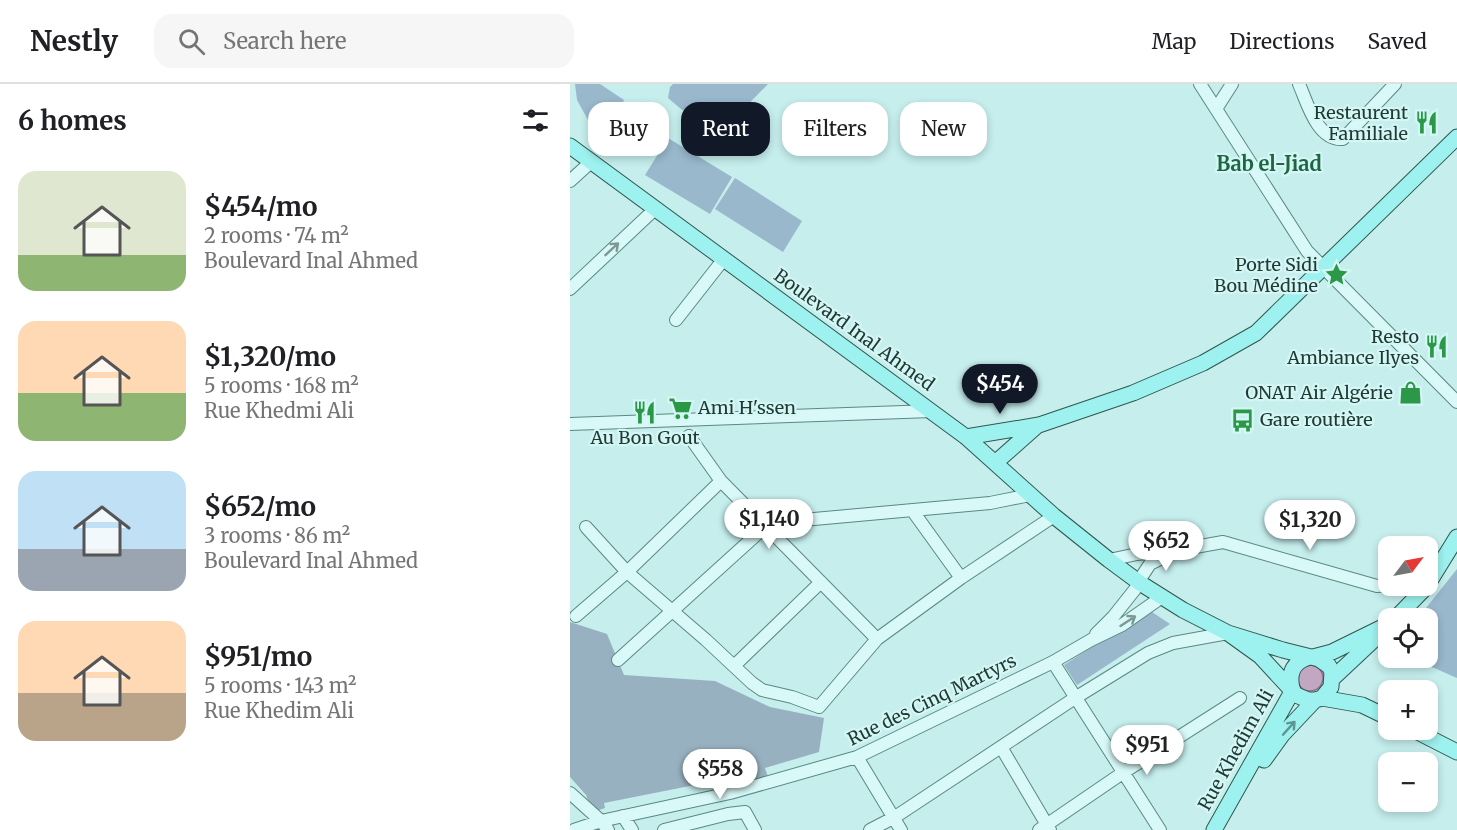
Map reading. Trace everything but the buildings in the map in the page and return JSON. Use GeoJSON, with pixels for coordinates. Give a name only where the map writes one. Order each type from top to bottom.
{"type":"FeatureCollection","features":[{"type":"Feature","properties":{"kind":"main road"},"geometry":{"type":"LineString","coordinates":[[966,437],[1039,424],[1133,393],[1203,363],[1256,333],[1457,137]]}},
{"type":"Feature","properties":{"kind":"main road","name":"Boulevard Inal Ahmed"},"geometry":{"type":"LineString","coordinates":[[570,146],[966,437],[1054,516],[1109,561],[1162,597],[1228,633]]}},
{"type":"Feature","properties":{"kind":"main road"},"geometry":{"type":"LineString","coordinates":[[995,463],[1039,424]]}},
{"type":"Feature","properties":{"kind":"main road"},"geometry":{"type":"LineString","coordinates":[[1438,567],[1457,537]]}},
{"type":"Feature","properties":{"kind":"main road"},"geometry":{"type":"LineString","coordinates":[[1405,608],[1415,596]]}},
{"type":"Feature","properties":{"kind":"main road"},"geometry":{"type":"LineString","coordinates":[[1292,689],[1290,674],[1297,662],[1332,652],[1378,630]]}},
{"type":"Feature","properties":{"kind":"main road"},"geometry":{"type":"LineString","coordinates":[[1228,633],[1324,662],[1332,672],[1333,679],[1362,705],[1378,713]]}},
{"type":"Feature","properties":{"kind":"main road"},"geometry":{"type":"LineString","coordinates":[[1228,633],[1267,662],[1302,698],[1362,705]]}},
{"type":"Feature","properties":{"kind":"main road"},"geometry":{"type":"LineString","coordinates":[[1318,699],[1328,693],[1333,679],[1378,636]]}},
{"type":"Feature","properties":{"kind":"main road","name":"Rue Khedim Ali"},"geometry":{"type":"LineString","coordinates":[[1214,830],[1292,689]]}},
{"type":"Feature","properties":{"kind":"main road","name":"Rue Khedim Ali"},"geometry":{"type":"LineString","coordinates":[[1223,830],[1261,764],[1282,735],[1318,699]]}},
{"type":"Feature","properties":{"kind":"main road"},"geometry":{"type":"LineString","coordinates":[[1433,740],[1455,752]]}},
{"type":"Feature","properties":{"kind":"street"},"geometry":{"type":"LineString","coordinates":[[1200,84],[1308,251],[1457,402]]}},
{"type":"Feature","properties":{"kind":"street"},"geometry":{"type":"LineString","coordinates":[[1299,84],[1316,122],[1323,131],[1337,140],[1342,139],[1395,84]]}},
{"type":"Feature","properties":{"kind":"street"},"geometry":{"type":"LineString","coordinates":[[1216,110],[1236,85]]}},
{"type":"Feature","properties":{"kind":"street"},"geometry":{"type":"LineString","coordinates":[[570,182],[592,161]]}},
{"type":"Feature","properties":{"kind":"street"},"geometry":{"type":"LineString","coordinates":[[570,289],[655,209]]}},
{"type":"Feature","properties":{"kind":"street"},"geometry":{"type":"LineString","coordinates":[[676,320],[723,260]]}},
{"type":"Feature","properties":{"kind":"street"},"geometry":{"type":"LineString","coordinates":[[570,424],[932,411]]}},
{"type":"Feature","properties":{"kind":"street"},"geometry":{"type":"LineString","coordinates":[[689,436],[722,481],[877,639]]}},
{"type":"Feature","properties":{"kind":"street"},"geometry":{"type":"LineString","coordinates":[[576,616],[627,572],[722,481]]}},
{"type":"Feature","properties":{"kind":"street"},"geometry":{"type":"LineString","coordinates":[[618,660],[766,526],[781,522],[990,503],[1030,495]]}},
{"type":"Feature","properties":{"kind":"street"},"geometry":{"type":"LineString","coordinates":[[912,510],[961,578]]}},
{"type":"Feature","properties":{"kind":"street"},"geometry":{"type":"LineString","coordinates":[[586,527],[627,572],[752,683],[762,690],[792,697],[819,707],[877,639],[961,578],[1054,516]]}},
{"type":"Feature","properties":{"kind":"street"},"geometry":{"type":"LineString","coordinates":[[1109,561],[1137,554],[1223,542],[1378,586]]}},
{"type":"Feature","properties":{"kind":"street"},"geometry":{"type":"LineString","coordinates":[[1092,640],[1113,617],[1150,564],[1184,549]]}},
{"type":"Feature","properties":{"kind":"street"},"geometry":{"type":"LineString","coordinates":[[734,666],[821,582]]}},
{"type":"Feature","properties":{"kind":"street","name":"Rue des Cinq Martyrs"},"geometry":{"type":"LineString","coordinates":[[574,830],[604,825],[623,816],[730,793],[857,757],[1053,662],[1122,625],[1162,597]]}},
{"type":"Feature","properties":{"kind":"street"},"geometry":{"type":"LineString","coordinates":[[870,830],[895,817],[1075,698],[1156,648],[1173,642],[1228,633]]}},
{"type":"Feature","properties":{"kind":"street"},"geometry":{"type":"LineString","coordinates":[[1053,662],[1160,830]]}},
{"type":"Feature","properties":{"kind":"street"},"geometry":{"type":"LineString","coordinates":[[1001,747],[1045,828],[1124,772],[1240,698]]}},
{"type":"Feature","properties":{"kind":"street"},"geometry":{"type":"LineString","coordinates":[[857,757],[902,830]]}},
{"type":"Feature","properties":{"kind":"street"},"geometry":{"type":"LineString","coordinates":[[570,794],[604,825]]}},
{"type":"Feature","properties":{"kind":"street"},"geometry":{"type":"LineString","coordinates":[[664,830],[745,812],[755,830]]}},
{"type":"Feature","properties":{"kind":"street"},"geometry":{"type":"LineString","coordinates":[[623,816],[632,830]]}},
{"type":"Feature","properties":{"kind":"shaded area"},"geometry":{"type":"Polygon","coordinates":[[[575,84],[600,84],[624,100],[623,102],[588,102],[588,120],[577,100],[575,84]]]}},
{"type":"Feature","properties":{"kind":"shaded area"},"geometry":{"type":"Polygon","coordinates":[[[673,84],[768,84],[750,102],[681,102],[681,109],[668,98],[670,87],[673,84]]]}},
{"type":"Feature","properties":{"kind":"shaded area"},"geometry":{"type":"Polygon","coordinates":[[[669,139],[681,146],[681,156],[698,156],[732,177],[710,214],[645,175],[657,156],[669,156],[669,139]]]}},
{"type":"Feature","properties":{"kind":"shaded area"},"geometry":{"type":"Polygon","coordinates":[[[735,178],[802,221],[783,252],[715,209],[735,178]]]}},
{"type":"Feature","properties":{"kind":"shaded area"},"geometry":{"type":"Polygon","coordinates":[[[1457,569],[1457,678],[1434,668],[1438,668],[1438,608],[1426,608],[1438,596],[1438,593],[1457,569]]]}},
{"type":"Feature","properties":{"kind":"shaded area"},"geometry":{"type":"Polygon","coordinates":[[[1149,610],[1170,624],[1077,685],[1064,665],[1149,610]]]}},
{"type":"Feature","properties":{"kind":"shaded area"},"geometry":{"type":"Polygon","coordinates":[[[570,622],[607,634],[624,675],[715,681],[770,707],[824,718],[819,752],[765,768],[768,777],[757,782],[754,771],[734,777],[735,782],[732,783],[730,778],[604,803],[605,808],[596,811],[570,777],[570,622]]]}},
{"type":"Feature","properties":{"kind":"shaded area"},"geometry":{"type":"Polygon","coordinates":[[[1310,665],[1319,669],[1323,678],[1319,687],[1310,691],[1301,687],[1297,678],[1301,669],[1310,665]]]}},
{"type":"Feature","properties":{"kind":"place","name":"Restaurent Familiale"},"geometry":{"type":"Point","coordinates":[1426,123]}},
{"type":"Feature","properties":{"kind":"place","name":"Porte Sidi Bou Médine"},"geometry":{"type":"Point","coordinates":[1336,275]}},
{"type":"Feature","properties":{"kind":"place","name":"Resto Ambiance Ilyes"},"geometry":{"type":"Point","coordinates":[1437,347]}},
{"type":"Feature","properties":{"kind":"place","name":"ONAT Air Algérie"},"geometry":{"type":"Point","coordinates":[1411,393]}},
{"type":"Feature","properties":{"kind":"place","name":"Ami H'ssen"},"geometry":{"type":"Point","coordinates":[680,408]}},
{"type":"Feature","properties":{"kind":"place","name":"Au Bon Gout"},"geometry":{"type":"Point","coordinates":[645,412]}},
{"type":"Feature","properties":{"kind":"place","name":"Gare routière"},"geometry":{"type":"Point","coordinates":[1242,420]}},
{"type":"Feature","properties":{"kind":"district","name":"Bab el-Jiad"},"geometry":{"type":"Point","coordinates":[1269,164]}}]}
